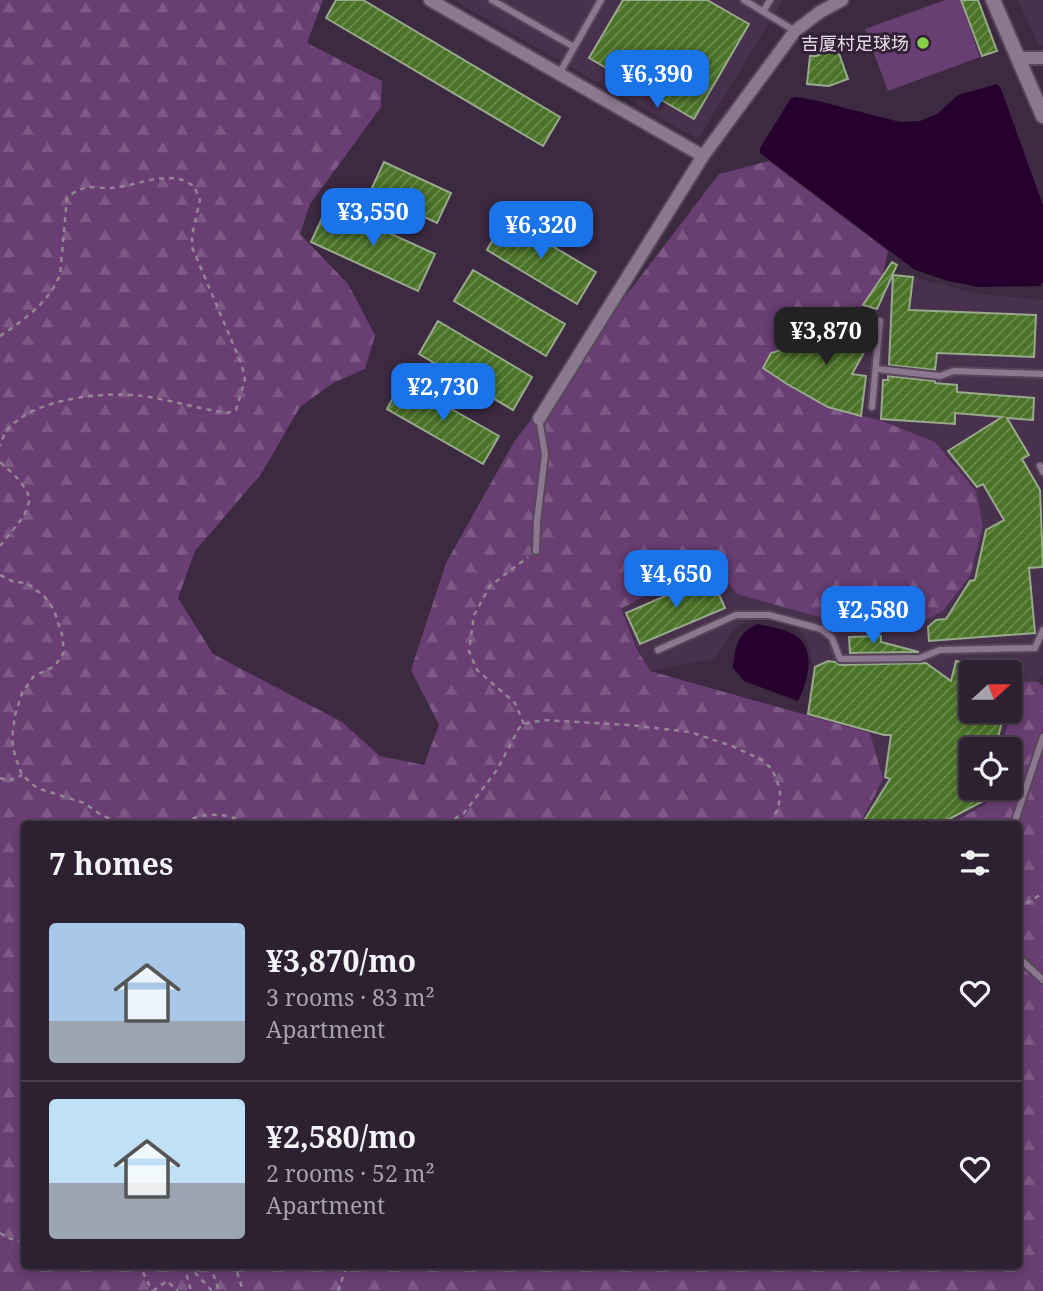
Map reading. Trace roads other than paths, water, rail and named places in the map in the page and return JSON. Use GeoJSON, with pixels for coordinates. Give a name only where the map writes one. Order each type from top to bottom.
{"type":"FeatureCollection","features":[{"type":"Feature","properties":{"kind":"street"},"geometry":{"type":"LineString","coordinates":[[430,0],[703,156]]}},
{"type":"Feature","properties":{"kind":"street"},"geometry":{"type":"LineString","coordinates":[[540,419],[703,156],[795,31],[842,0]]}},
{"type":"Feature","properties":{"kind":"street"},"geometry":{"type":"LineString","coordinates":[[993,0],[1043,116]]}},
{"type":"Feature","properties":{"kind":"street"},"geometry":{"type":"LineString","coordinates":[[1018,58],[1043,58]]}},
{"type":"Feature","properties":{"kind":"lane"},"geometry":{"type":"LineString","coordinates":[[492,0],[574,47]]}},
{"type":"Feature","properties":{"kind":"lane"},"geometry":{"type":"LineString","coordinates":[[559,74],[601,0]]}},
{"type":"Feature","properties":{"kind":"lane"},"geometry":{"type":"LineString","coordinates":[[744,0],[795,31]]}},
{"type":"Feature","properties":{"kind":"lane"},"geometry":{"type":"LineString","coordinates":[[763,12],[770,0]]}},
{"type":"Feature","properties":{"kind":"lane"},"geometry":{"type":"LineString","coordinates":[[872,407],[880,321]]}},
{"type":"Feature","properties":{"kind":"lane"},"geometry":{"type":"LineString","coordinates":[[877,369],[940,376],[954,371],[1043,374]]}},
{"type":"Feature","properties":{"kind":"lane"},"geometry":{"type":"LineString","coordinates":[[536,551],[545,454],[540,419]]}},
{"type":"Feature","properties":{"kind":"lane"},"geometry":{"type":"LineString","coordinates":[[658,650],[736,615],[769,615],[821,629],[832,638],[840,659],[920,658],[940,650],[1035,648],[1043,630]]}},
{"type":"Feature","properties":{"kind":"lane"},"geometry":{"type":"LineString","coordinates":[[1015,821],[1043,737]]}},
{"type":"Feature","properties":{"kind":"lane"},"geometry":{"type":"LineString","coordinates":[[1022,961],[1043,980]]}},
{"type":"Feature","properties":{"kind":"place","name":"吉厦村足球场"},"geometry":{"type":"Point","coordinates":[923,43]}}]}
